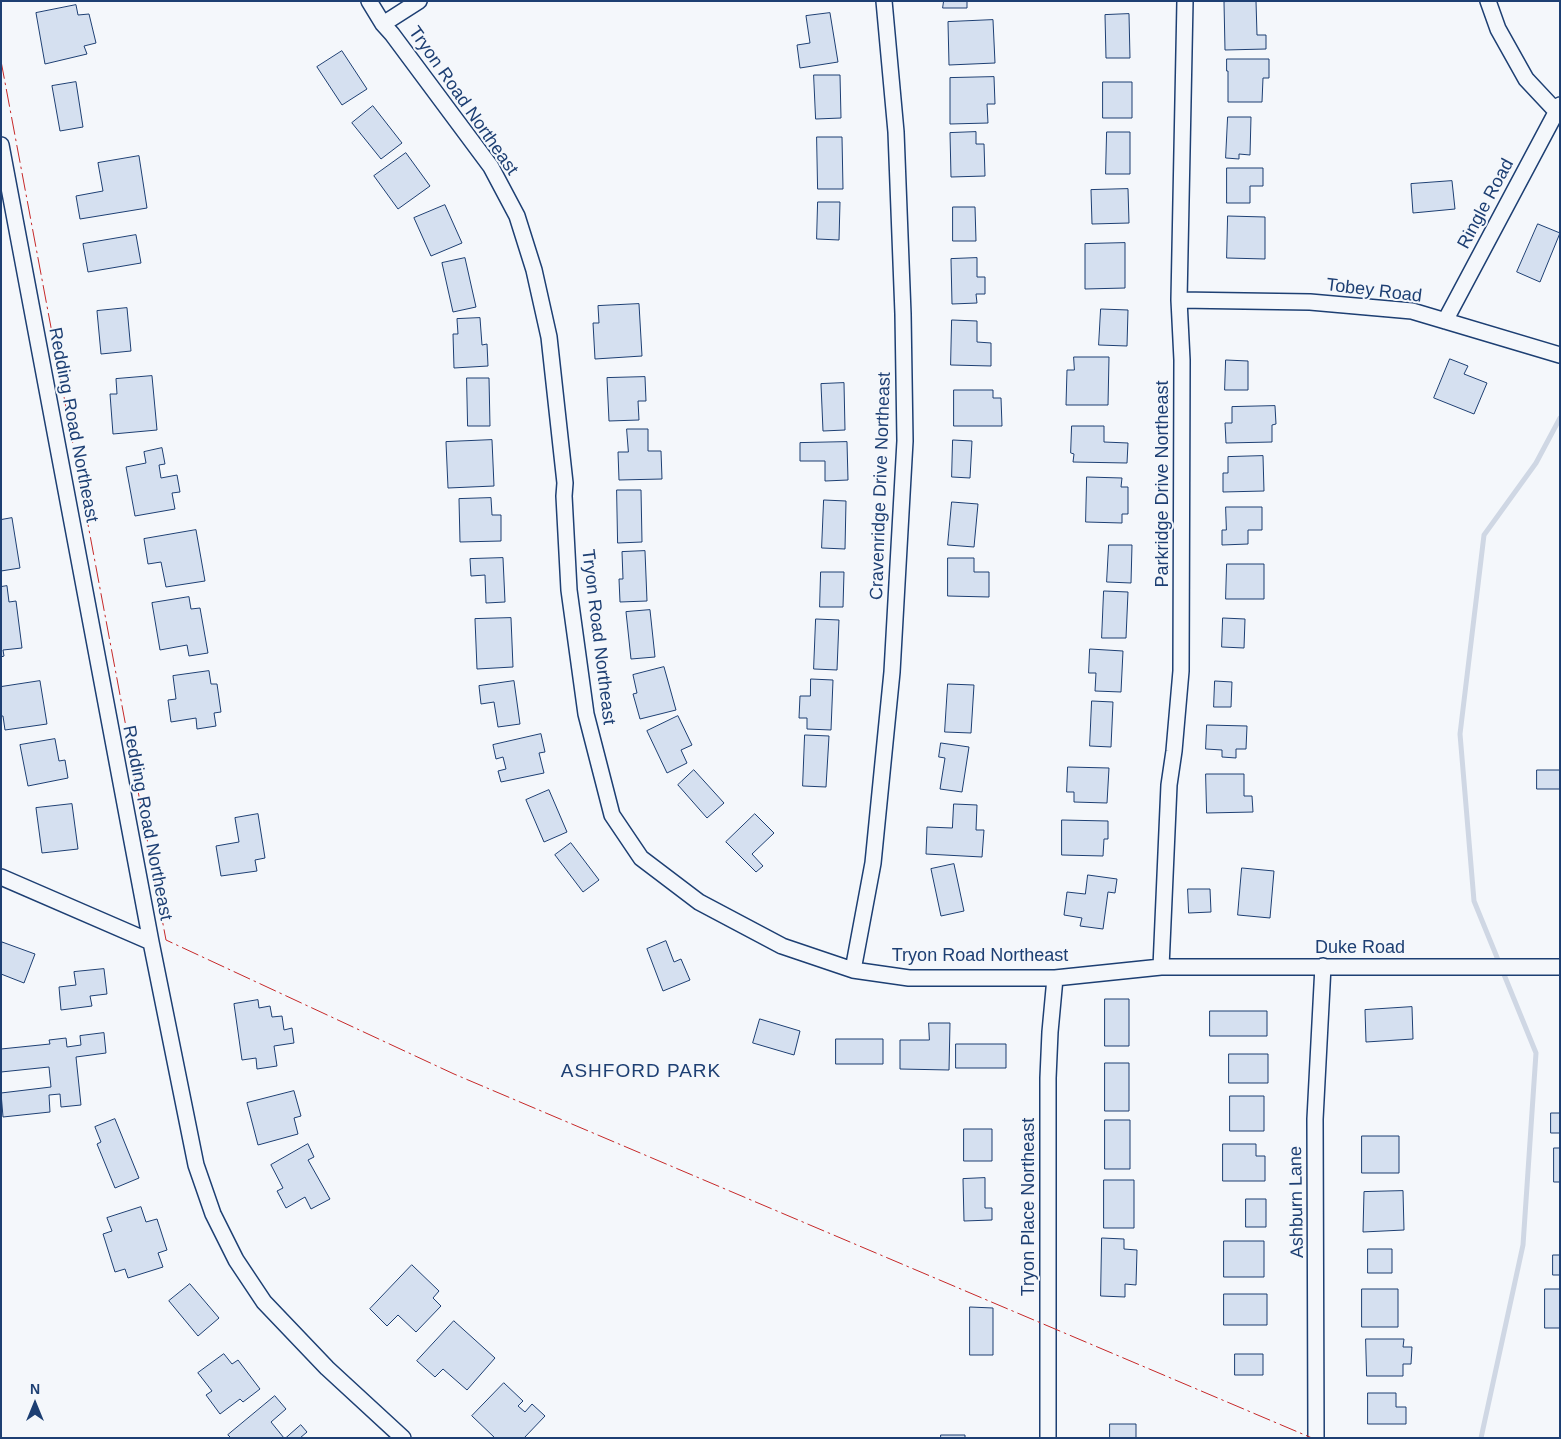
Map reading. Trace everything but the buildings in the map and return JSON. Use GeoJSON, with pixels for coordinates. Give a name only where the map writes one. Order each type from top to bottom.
{"type":"FeatureCollection","features":[{"type":"Feature","properties":{"kind":"street","name":"Tryon Road Northeast"},"geometry":{"type":"LineString","coordinates":[[369,1],[383,24],[490,167],[517,216],[534,270],[548,337],[565,483],[569,590],[586,714],[612,815],[641,858],[699,902],[782,946],[854,970],[909,978],[1055,978],[1161,967]]}},
{"type":"Feature","properties":{"kind":"street"},"geometry":{"type":"LineString","coordinates":[[383,24],[419,1]]}},
{"type":"Feature","properties":{"kind":"street","name":"Cravenridge Drive Northeast"},"geometry":{"type":"LineString","coordinates":[[854,970],[873,863],[892,672],[905,441],[903,314],[896,132],[884,1]]}},
{"type":"Feature","properties":{"kind":"street","name":"Parkridge Drive Northeast"},"geometry":{"type":"LineString","coordinates":[[1161,967],[1169,785],[1181,671],[1182,360],[1179,300],[1184,1]]}},
{"type":"Feature","properties":{"kind":"street"},"geometry":{"type":"LineString","coordinates":[[1488,1],[1498,29],[1526,80],[1558,108]]}},
{"type":"Feature","properties":{"kind":"street","name":"Ringle Road"},"geometry":{"type":"LineString","coordinates":[[1444,321],[1558,108]]}},
{"type":"Feature","properties":{"kind":"street","name":"Redding Road Northeast"},"geometry":{"type":"LineString","coordinates":[[1,144],[151,942],[196,1165],[213,1214],[236,1260],[264,1302],[327,1368],[403,1438]]}},
{"type":"Feature","properties":{"kind":"street","name":"Tobey Road"},"geometry":{"type":"LineString","coordinates":[[1179,300],[1319,303],[1412,311],[1560,355]]}},
{"type":"Feature","properties":{"kind":"street"},"geometry":{"type":"LineString","coordinates":[[1,876],[151,942]]}},
{"type":"Feature","properties":{"kind":"street","name":"Ashburn Lane"},"geometry":{"type":"LineString","coordinates":[[1316,1438],[1315,1119],[1323,966]]}},
{"type":"Feature","properties":{"kind":"street","name":"Duke Road"},"geometry":{"type":"LineString","coordinates":[[1161,967],[1560,967]]}},
{"type":"Feature","properties":{"kind":"street","name":"Tryon Place Northeast"},"geometry":{"type":"LineString","coordinates":[[1048,1438],[1048,1078],[1055,978]]}},
{"type":"Feature","properties":{"kind":"waterway"},"geometry":{"type":"LineString","coordinates":[[1481,1438],[1523,1245],[1536,1053],[1474,901],[1460,734],[1484,535],[1536,463],[1560,418]]}},
{"type":"Feature","properties":{"kind":"power"},"geometry":{"type":"LineString","coordinates":[[1,61],[166,940],[454,1074],[1312,1438]]}},
{"type":"Feature","properties":{"kind":"district","name":"ASHFORD PARK"},"geometry":{"type":"Point","coordinates":[641,1072]}}]}
